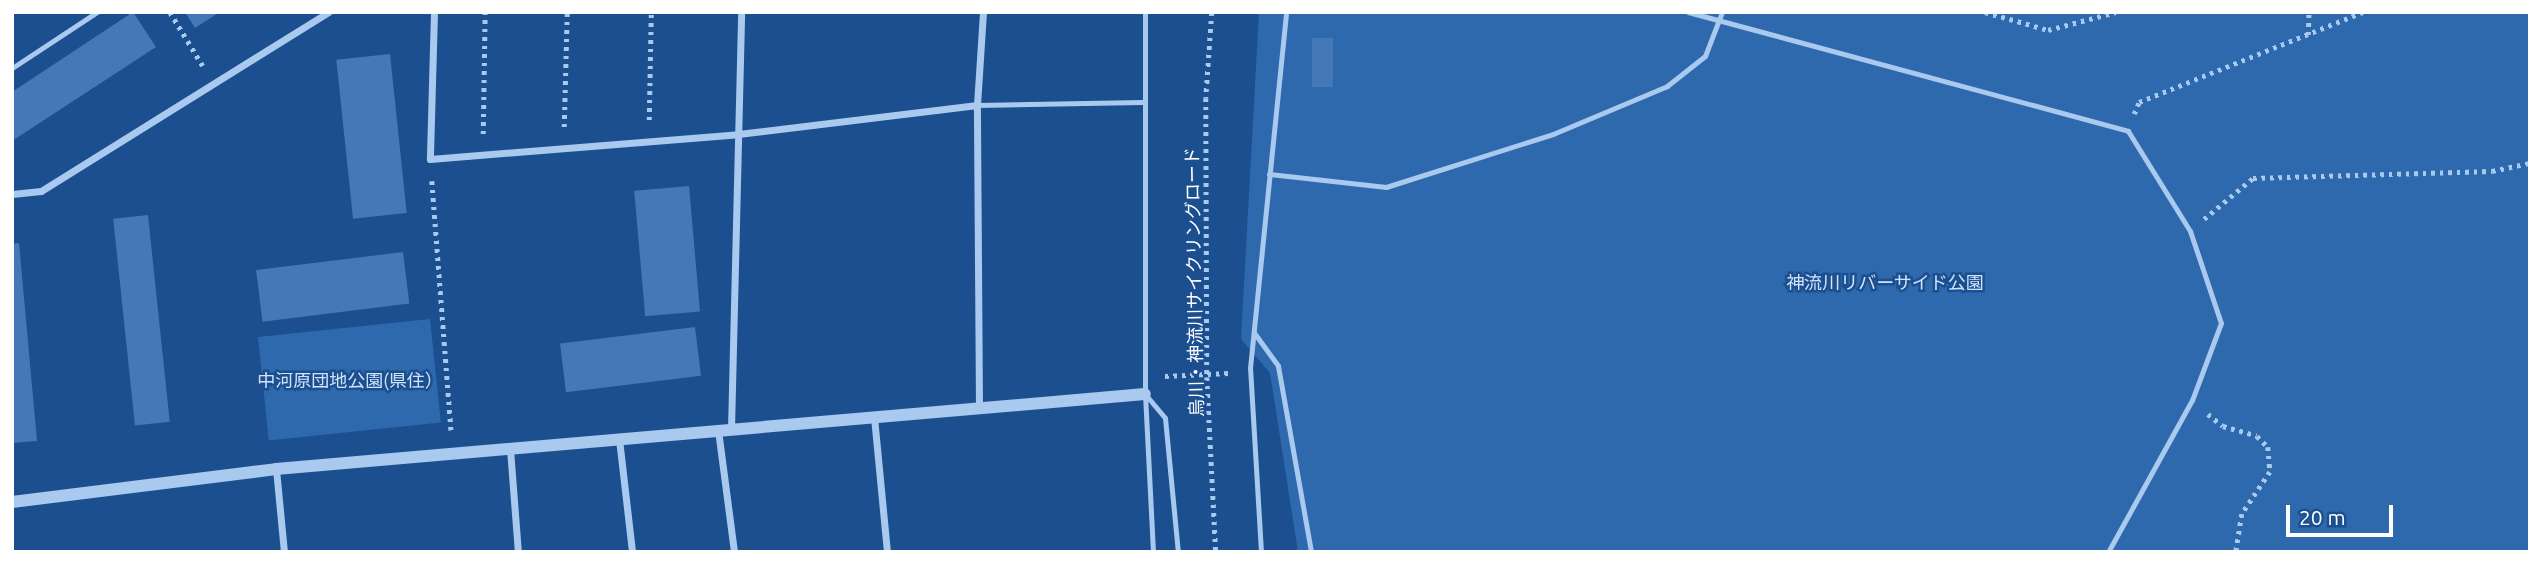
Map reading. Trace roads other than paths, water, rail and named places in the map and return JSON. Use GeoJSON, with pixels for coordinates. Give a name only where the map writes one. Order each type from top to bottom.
{"type":"FeatureCollection","features":[{"type":"Feature","properties":{"kind":"street"},"geometry":{"type":"LineString","coordinates":[[12,194],[41,191],[329,12]]}},
{"type":"Feature","properties":{"kind":"street"},"geometry":{"type":"LineString","coordinates":[[434,12],[430,159],[738,134],[977,105]]}},
{"type":"Feature","properties":{"kind":"street"},"geometry":{"type":"LineString","coordinates":[[734,552],[724,430],[741,12]]}},
{"type":"Feature","properties":{"kind":"street"},"geometry":{"type":"LineString","coordinates":[[979,407],[977,105],[983,12]]}},
{"type":"Feature","properties":{"kind":"street"},"geometry":{"type":"LineString","coordinates":[[12,502],[276,469],[1145,394]]}},
{"type":"Feature","properties":{"kind":"street"},"geometry":{"type":"LineString","coordinates":[[874,416],[887,552]]}},
{"type":"Feature","properties":{"kind":"street"},"geometry":{"type":"LineString","coordinates":[[619,439],[632,552]]}},
{"type":"Feature","properties":{"kind":"street"},"geometry":{"type":"LineString","coordinates":[[510,449],[518,552]]}},
{"type":"Feature","properties":{"kind":"street"},"geometry":{"type":"LineString","coordinates":[[276,469],[284,552]]}},
{"type":"Feature","properties":{"kind":"lane"},"geometry":{"type":"LineString","coordinates":[[12,68],[97,12]]}},
{"type":"Feature","properties":{"kind":"lane"},"geometry":{"type":"LineString","coordinates":[[1144,12],[1142,102],[1145,394],[1153,552]]}},
{"type":"Feature","properties":{"kind":"lane"},"geometry":{"type":"LineString","coordinates":[[1261,552],[1250,368],[1286,12]]}},
{"type":"Feature","properties":{"kind":"lane"},"geometry":{"type":"LineString","coordinates":[[1688,12],[2128,131],[2190,231],[2221,323],[2192,400],[2108,552]]}},
{"type":"Feature","properties":{"kind":"lane"},"geometry":{"type":"LineString","coordinates":[[1269,174],[1386,187],[1553,134],[1667,86],[1705,56],[1722,12]]}},
{"type":"Feature","properties":{"kind":"lane"},"geometry":{"type":"LineString","coordinates":[[977,105],[1142,102]]}},
{"type":"Feature","properties":{"kind":"lane"},"geometry":{"type":"LineString","coordinates":[[1255,334],[1278,366],[1311,552]]}},
{"type":"Feature","properties":{"kind":"lane"},"geometry":{"type":"LineString","coordinates":[[1145,394],[1165,418],[1178,552]]}},
{"type":"Feature","properties":{"kind":"park label","name":"神流川リバーサイド公園"},"geometry":{"type":"Point","coordinates":[1885,282]}},
{"type":"Feature","properties":{"kind":"park label","name":"中河原団地公園(県住）"},"geometry":{"type":"Point","coordinates":[350,380]}}]}
